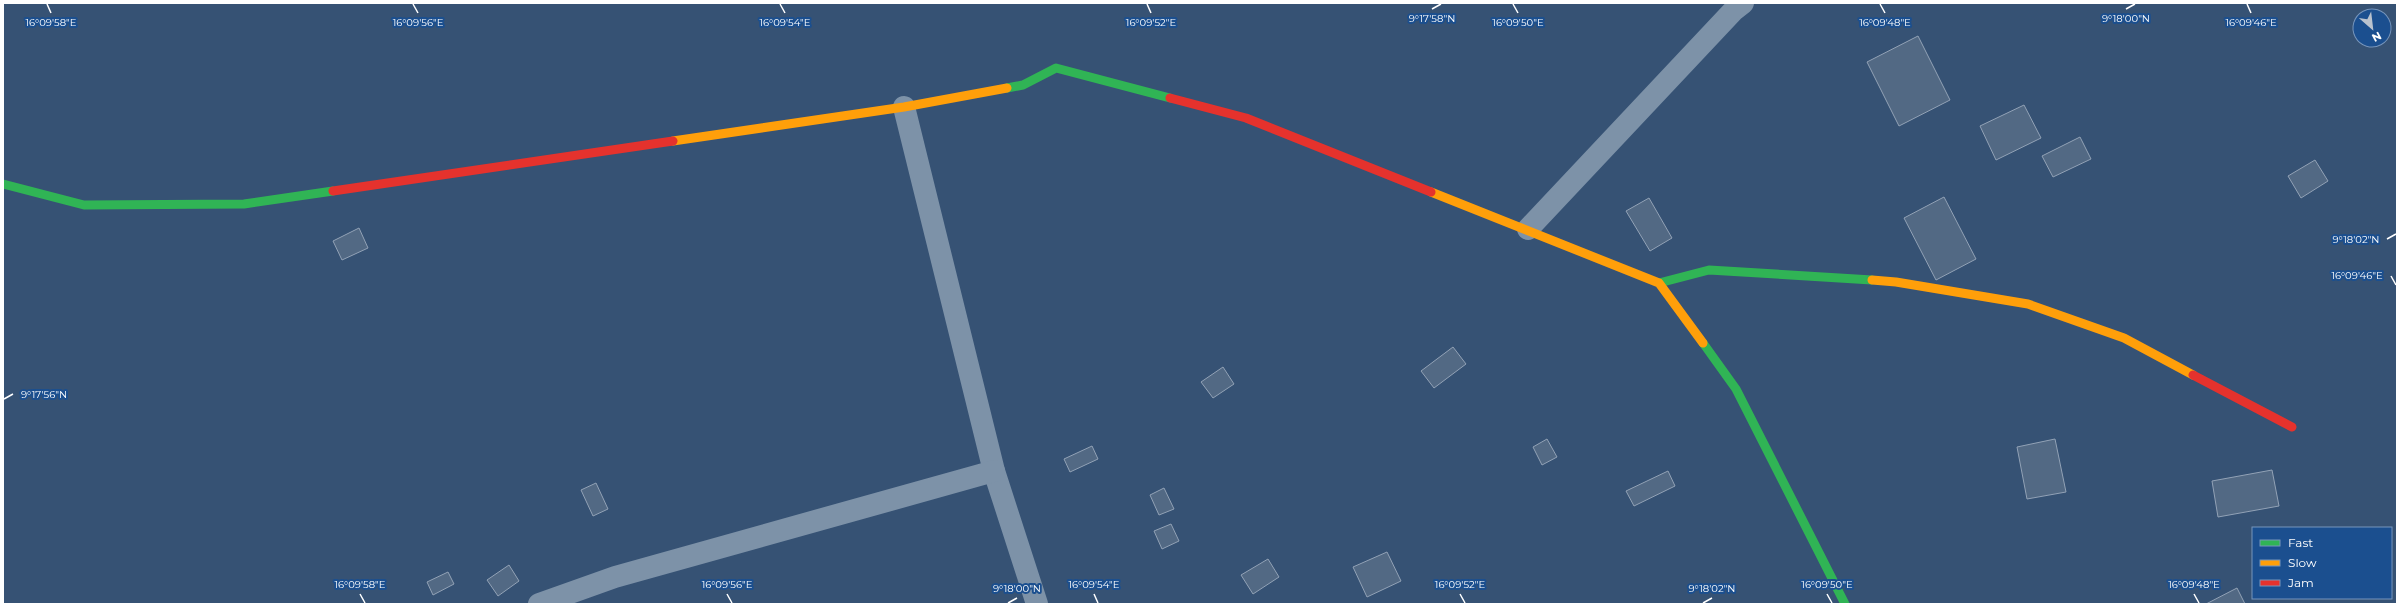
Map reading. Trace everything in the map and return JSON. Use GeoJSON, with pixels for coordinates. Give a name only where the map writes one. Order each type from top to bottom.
{"type":"FeatureCollection","features":[{"type":"Feature","properties":{"kind":"street"},"geometry":{"type":"LineString","coordinates":[[1528,229],[1734,10],[1743,3]]}},
{"type":"Feature","properties":{"kind":"street"},"geometry":{"type":"LineString","coordinates":[[3,184],[84,205],[244,204],[904,107],[1023,86],[1056,68],[1246,118],[1659,282],[1736,389],[1845,604]]}},
{"type":"Feature","properties":{"kind":"street"},"geometry":{"type":"LineString","coordinates":[[904,107],[994,471],[1037,604]]}},
{"type":"Feature","properties":{"kind":"street"},"geometry":{"type":"LineString","coordinates":[[1659,282],[1709,270],[1896,282],[2028,304],[2124,338],[2292,427]]}},
{"type":"Feature","properties":{"kind":"street"},"geometry":{"type":"LineString","coordinates":[[539,604],[615,577],[994,471]]}},
{"type":"Feature","properties":{"kind":"building"},"geometry":{"type":"Polygon","coordinates":[[[1918,36],[1950,100],[1899,126],[1867,62],[1918,36]]]}},
{"type":"Feature","properties":{"kind":"building"},"geometry":{"type":"Polygon","coordinates":[[[2024,105],[2041,138],[1996,160],[1980,126],[2024,105]]]}},
{"type":"Feature","properties":{"kind":"building"},"geometry":{"type":"Polygon","coordinates":[[[2080,137],[2091,159],[2053,177],[2042,156],[2080,137]]]}},
{"type":"Feature","properties":{"kind":"building"},"geometry":{"type":"Polygon","coordinates":[[[2315,160],[2328,181],[2301,198],[2288,176],[2315,160]]]}},
{"type":"Feature","properties":{"kind":"building"},"geometry":{"type":"Polygon","coordinates":[[[1944,197],[1976,259],[1936,280],[1904,218],[1944,197]]]}},
{"type":"Feature","properties":{"kind":"building"},"geometry":{"type":"Polygon","coordinates":[[[1649,198],[1672,238],[1650,251],[1626,211],[1649,198]]]}},
{"type":"Feature","properties":{"kind":"building"},"geometry":{"type":"Polygon","coordinates":[[[359,228],[368,248],[342,260],[333,241],[359,228]]]}},
{"type":"Feature","properties":{"kind":"building"},"geometry":{"type":"Polygon","coordinates":[[[1453,347],[1466,364],[1434,388],[1421,371],[1453,347]]]}},
{"type":"Feature","properties":{"kind":"building"},"geometry":{"type":"Polygon","coordinates":[[[1223,367],[1234,384],[1213,398],[1201,382],[1223,367]]]}},
{"type":"Feature","properties":{"kind":"building"},"geometry":{"type":"Polygon","coordinates":[[[1547,439],[1557,457],[1542,465],[1533,447],[1547,439]]]}},
{"type":"Feature","properties":{"kind":"building"},"geometry":{"type":"Polygon","coordinates":[[[2055,439],[2066,492],[2027,499],[2017,447],[2055,439]]]}},
{"type":"Feature","properties":{"kind":"building"},"geometry":{"type":"Polygon","coordinates":[[[1092,446],[1098,459],[1070,472],[1064,459],[1092,446]]]}},
{"type":"Feature","properties":{"kind":"building"},"geometry":{"type":"Polygon","coordinates":[[[2272,470],[2279,506],[2218,517],[2212,481],[2272,470]]]}},
{"type":"Feature","properties":{"kind":"building"},"geometry":{"type":"Polygon","coordinates":[[[1668,471],[1675,486],[1634,506],[1626,491],[1668,471]]]}},
{"type":"Feature","properties":{"kind":"building"},"geometry":{"type":"Polygon","coordinates":[[[596,483],[608,509],[593,516],[581,490],[596,483]]]}},
{"type":"Feature","properties":{"kind":"building"},"geometry":{"type":"Polygon","coordinates":[[[1164,488],[1174,509],[1159,515],[1150,495],[1164,488]]]}},
{"type":"Feature","properties":{"kind":"building"},"geometry":{"type":"Polygon","coordinates":[[[1171,524],[1179,541],[1162,549],[1154,531],[1171,524]]]}},
{"type":"Feature","properties":{"kind":"building"},"geometry":{"type":"Polygon","coordinates":[[[1387,552],[1401,581],[1367,597],[1353,567],[1387,552]]]}},
{"type":"Feature","properties":{"kind":"building"},"geometry":{"type":"Polygon","coordinates":[[[1268,559],[1279,577],[1253,594],[1241,575],[1268,559]]]}},
{"type":"Feature","properties":{"kind":"building"},"geometry":{"type":"Polygon","coordinates":[[[509,565],[519,581],[498,596],[487,580],[509,565]]]}},
{"type":"Feature","properties":{"kind":"building"},"geometry":{"type":"Polygon","coordinates":[[[448,572],[454,584],[433,595],[427,582],[448,572]]]}},
{"type":"Feature","properties":{"kind":"building"},"geometry":{"type":"Polygon","coordinates":[[[2237,588],[2245,604],[2206,604],[2237,588]]]}},
{"type":"Feature","properties":{"kind":"traffic: fast"},"geometry":{"type":"LineString","coordinates":[[1007,88],[1023,85],[1056,68],[1170,98]]}},
{"type":"Feature","properties":{"kind":"traffic: fast"},"geometry":{"type":"LineString","coordinates":[[3,184],[84,205],[244,204],[333,191]]}},
{"type":"Feature","properties":{"kind":"traffic: fast"},"geometry":{"type":"LineString","coordinates":[[1659,283],[1709,270],[1872,280]]}},
{"type":"Feature","properties":{"kind":"traffic: fast"},"geometry":{"type":"LineString","coordinates":[[1703,343],[1736,389],[1845,604]]}},
{"type":"Feature","properties":{"kind":"traffic: slow"},"geometry":{"type":"LineString","coordinates":[[673,141],[904,107],[1007,88]]}},
{"type":"Feature","properties":{"kind":"traffic: slow"},"geometry":{"type":"LineString","coordinates":[[1431,192],[1659,283],[1703,343]]}},
{"type":"Feature","properties":{"kind":"traffic: slow"},"geometry":{"type":"LineString","coordinates":[[1872,280],[1896,282],[2028,304],[2124,338],[2193,375]]}},
{"type":"Feature","properties":{"kind":"traffic: jam"},"geometry":{"type":"LineString","coordinates":[[1170,98],[1246,118],[1431,192]]}},
{"type":"Feature","properties":{"kind":"traffic: jam"},"geometry":{"type":"LineString","coordinates":[[333,191],[673,141]]}},
{"type":"Feature","properties":{"kind":"traffic: jam"},"geometry":{"type":"LineString","coordinates":[[2193,375],[2292,427]]}}]}
